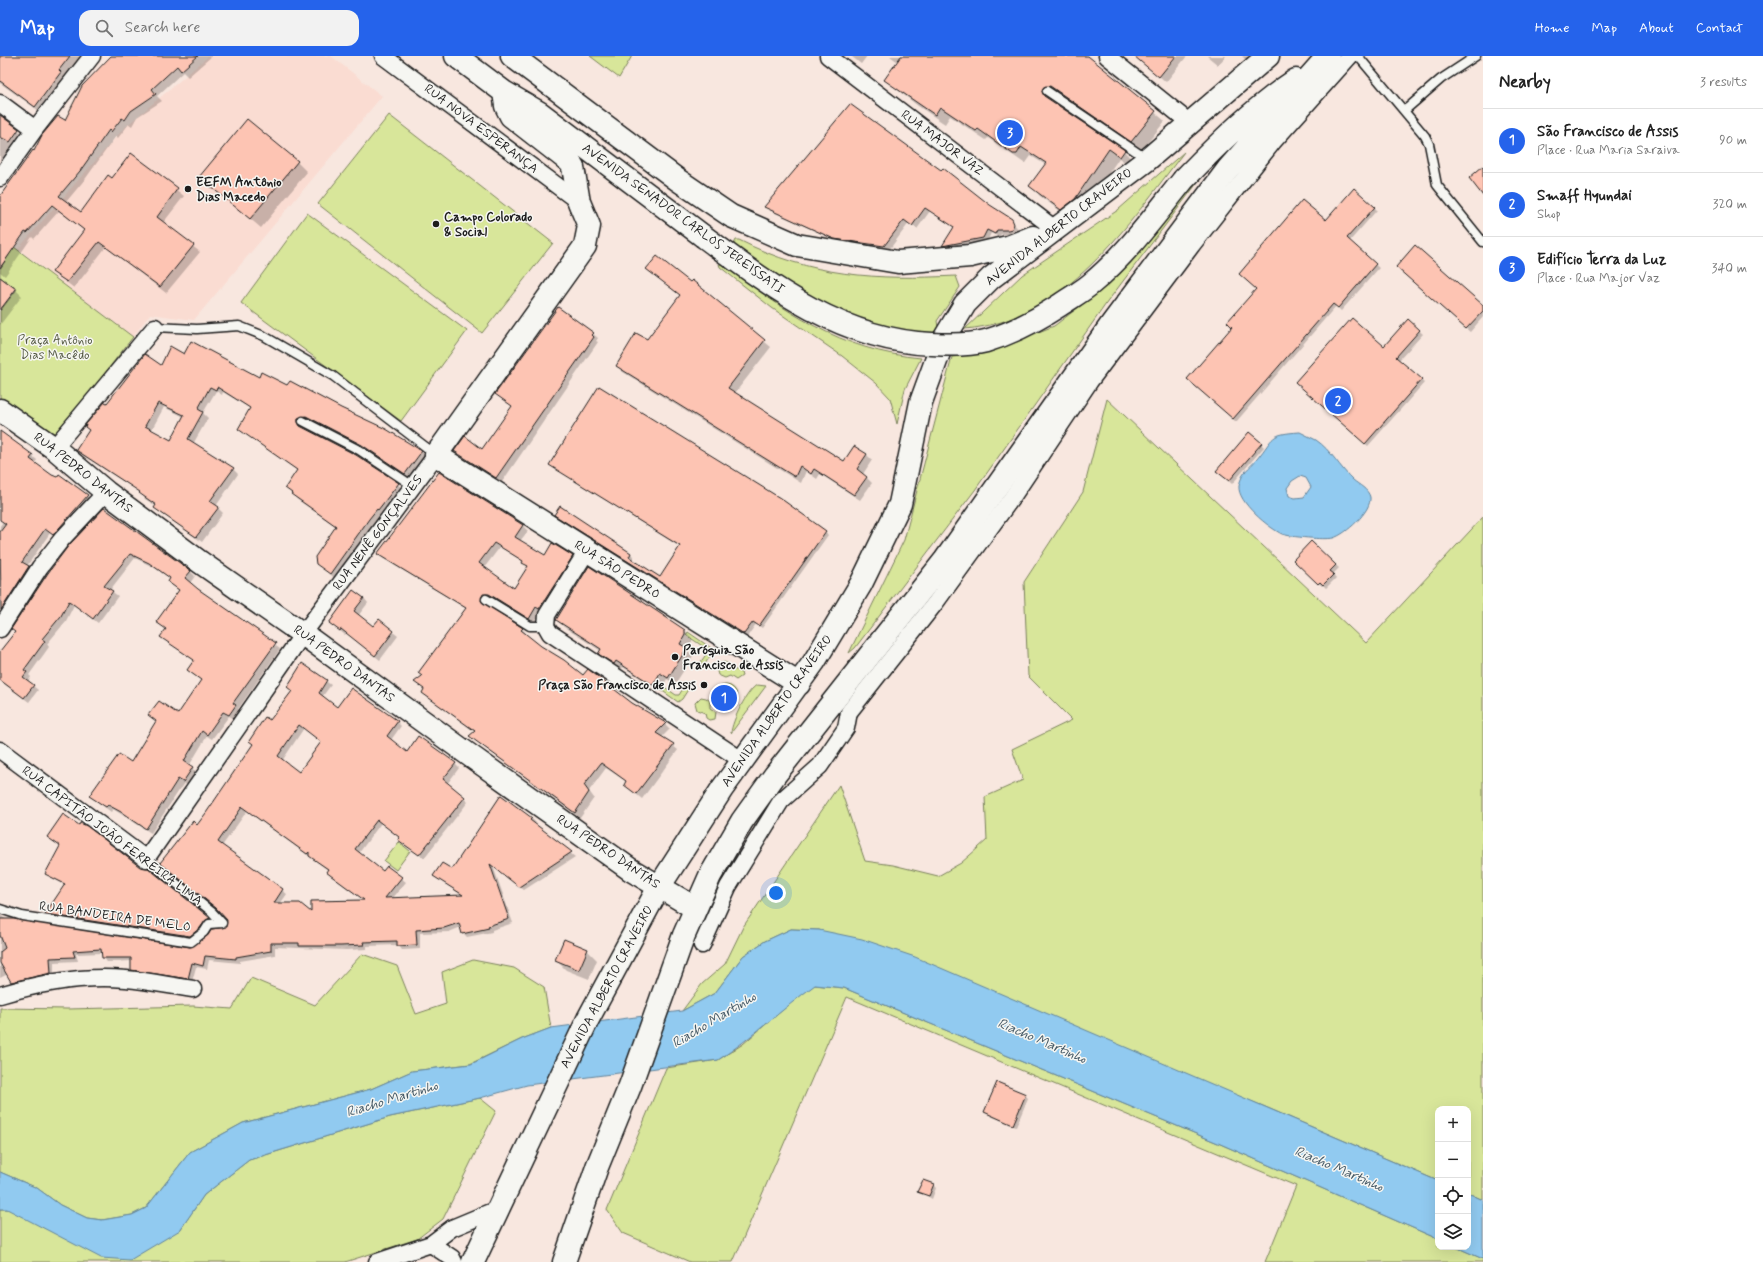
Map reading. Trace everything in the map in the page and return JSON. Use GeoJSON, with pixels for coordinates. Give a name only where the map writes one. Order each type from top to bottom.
{"type":"FeatureCollection","features":[{"type":"Feature","properties":{"kind":"main road","name":"AVENIDA SENADOR CARLOS JEREISSATI"},"geometry":{"type":"LineString","coordinates":[[456,56],[504,92],[540,113],[772,286],[816,312],[854,329],[884,338],[942,344],[985,341],[1019,328],[1049,312],[1091,284],[1118,259],[1184,179],[1226,136],[1275,94],[1326,58]]}},
{"type":"Feature","properties":{"kind":"main road"},"geometry":{"type":"LineString","coordinates":[[512,56],[678,180],[730,216],[797,246],[898,262],[970,256],[1008,247],[1055,229]]}},
{"type":"Feature","properties":{"kind":"main road","name":"AVENIDA ALBERTO CRAVEIRO"},"geometry":{"type":"LineString","coordinates":[[474,1262],[588,1019],[659,887],[702,820],[799,684],[861,584],[900,504],[921,402],[932,367],[948,331],[965,304],[991,278],[1147,160],[1268,56]]}},
{"type":"Feature","properties":{"kind":"main road"},"geometry":{"type":"LineString","coordinates":[[564,1262],[597,1167],[630,1086],[658,1005],[695,908],[710,876],[742,821],[775,775],[945,560],[1113,322],[1228,169],[1326,58]]}},
{"type":"Feature","properties":{"kind":"main road","name":"RUA NENÊ GONÇALVES"},"geometry":{"type":"LineString","coordinates":[[436,455],[585,246],[589,226],[578,202],[573,167],[570,162],[511,116],[506,106],[504,92]]}},
{"type":"Feature","properties":{"kind":"main road","name":"RUA PEDRO DANTAS"},"geometry":{"type":"LineString","coordinates":[[0,410],[54,448],[106,492],[200,562],[303,634],[472,758],[631,870],[695,908]]}},
{"type":"Feature","properties":{"kind":"main road","name":"RUA SÃO PEDRO"},"geometry":{"type":"LineString","coordinates":[[436,455],[799,684]]}},
{"type":"Feature","properties":{"kind":"street"},"geometry":{"type":"LineString","coordinates":[[0,178],[35,129],[92,56]]}},
{"type":"Feature","properties":{"kind":"street","name":"RUA NOVA ESPERANÇA"},"geometry":{"type":"LineString","coordinates":[[383,56],[578,202]]}},
{"type":"Feature","properties":{"kind":"street","name":"RUA MAJOR VAZ"},"geometry":{"type":"LineString","coordinates":[[828,56],[1055,229]]}},
{"type":"Feature","properties":{"kind":"street"},"geometry":{"type":"LineString","coordinates":[[1107,56],[1190,123]]}},
{"type":"Feature","properties":{"kind":"street"},"geometry":{"type":"LineString","coordinates":[[702,945],[728,887],[781,801],[820,766],[846,728],[849,712],[936,602],[1011,499],[1090,381],[1192,245],[1272,142],[1350,56]]}},
{"type":"Feature","properties":{"kind":"street"},"geometry":{"type":"LineString","coordinates":[[0,102],[35,129]]}},
{"type":"Feature","properties":{"kind":"street"},"geometry":{"type":"LineString","coordinates":[[54,448],[155,327]]}},
{"type":"Feature","properties":{"kind":"street","name":"RUA NENÊ GONÇALVES"},"geometry":{"type":"LineString","coordinates":[[146,859],[303,634],[436,455]]}},
{"type":"Feature","properties":{"kind":"street"},"geometry":{"type":"LineString","coordinates":[[0,628],[40,567],[62,539],[106,492]]}},
{"type":"Feature","properties":{"kind":"street"},"geometry":{"type":"LineString","coordinates":[[587,551],[547,615],[546,626],[550,633],[743,761]]}},
{"type":"Feature","properties":{"kind":"street","name":"RUA CAPITÃO JOÃO FERREIRA LIMA"},"geometry":{"type":"LineString","coordinates":[[0,750],[146,859]]}},
{"type":"Feature","properties":{"kind":"street"},"geometry":{"type":"LineString","coordinates":[[0,995],[56,981],[110,978],[193,989]]}},
{"type":"Feature","properties":{"kind":"street"},"geometry":{"type":"LineString","coordinates":[[377,1262],[431,1244],[452,1228],[500,1208]]}},
{"type":"Feature","properties":{"kind":"street"},"geometry":{"type":"LineString","coordinates":[[431,1244],[452,1258],[454,1262]]}},
{"type":"Feature","properties":{"kind":"lane"},"geometry":{"type":"LineString","coordinates":[[1358,56],[1425,136],[1429,144],[1437,185],[1483,242]]}},
{"type":"Feature","properties":{"kind":"lane"},"geometry":{"type":"LineString","coordinates":[[1404,111],[1441,79],[1476,56]]}},
{"type":"Feature","properties":{"kind":"lane"},"geometry":{"type":"LineString","coordinates":[[1047,91],[1147,160]]}},
{"type":"Feature","properties":{"kind":"lane"},"geometry":{"type":"LineString","coordinates":[[155,327],[197,329],[239,326],[264,336],[333,376],[436,455]]}},
{"type":"Feature","properties":{"kind":"lane"},"geometry":{"type":"LineString","coordinates":[[303,421],[359,450],[413,486]]}},
{"type":"Feature","properties":{"kind":"lane"},"geometry":{"type":"LineString","coordinates":[[486,599],[530,626],[546,626]]}},
{"type":"Feature","properties":{"kind":"lane","name":"RUA CAPITÃO JOÃO FERREIRA LIMA"},"geometry":{"type":"LineString","coordinates":[[146,859],[212,912],[222,923]]}},
{"type":"Feature","properties":{"kind":"lane","name":"RUA BANDEIRA DE MELO"},"geometry":{"type":"LineString","coordinates":[[0,909],[22,916],[190,942],[204,932],[209,924],[222,923]]}},
{"type":"Feature","properties":{"kind":"shaded area","name":"EEFM Antônio Dias Macedo"},"geometry":{"type":"Polygon","coordinates":[[[209,56],[331,56],[382,96],[194,320],[150,314],[133,337],[18,249],[124,128],[209,56]]]}},
{"type":"Feature","properties":{"kind":"green space"},"geometry":{"type":"Polygon","coordinates":[[[590,56],[632,56],[619,78],[590,56]]]}},
{"type":"Feature","properties":{"kind":"green space","name":"Campo Colorado & Social"},"geometry":{"type":"Polygon","coordinates":[[[389,115],[553,243],[482,333],[318,204],[389,115]]]}},
{"type":"Feature","properties":{"kind":"green space"},"geometry":{"type":"Polygon","coordinates":[[[1184,152],[1116,238],[1091,265],[1063,289],[1034,308],[1001,322],[965,329],[1022,275],[1118,210],[1184,152]]]}},
{"type":"Feature","properties":{"kind":"green space"},"geometry":{"type":"Polygon","coordinates":[[[1210,166],[1108,301],[975,490],[855,648],[849,653],[904,540],[952,357],[978,354],[1054,326],[1096,294],[1210,166]]]}},
{"type":"Feature","properties":{"kind":"green space"},"geometry":{"type":"Polygon","coordinates":[[[307,213],[467,331],[401,421],[241,303],[307,213]]]}},
{"type":"Feature","properties":{"kind":"green space"},"geometry":{"type":"Polygon","coordinates":[[[736,240],[792,262],[819,269],[871,276],[956,276],[960,287],[937,321],[939,334],[886,328],[858,320],[839,312],[802,292],[733,246],[736,240]]]}},
{"type":"Feature","properties":{"kind":"green space","name":"Praça Antônio Dias Macêdo"},"geometry":{"type":"Polygon","coordinates":[[[14,247],[133,337],[59,432],[47,434],[0,400],[0,311],[17,289],[0,277],[0,269],[14,247]]]}},
{"type":"Feature","properties":{"kind":"green space"},"geometry":{"type":"Polygon","coordinates":[[[719,264],[723,264],[746,282],[792,313],[840,338],[865,347],[892,354],[921,358],[905,389],[897,424],[890,398],[876,383],[842,356],[772,308],[720,267],[719,264]]]}},
{"type":"Feature","properties":{"kind":"green space"},"geometry":{"type":"Polygon","coordinates":[[[1107,399],[1366,643],[1483,517],[1483,1200],[1471,1194],[1471,1106],[1435,1106],[1435,1180],[1263,1106],[819,930],[791,929],[765,941],[743,956],[715,993],[682,1011],[702,984],[725,964],[743,927],[839,785],[865,861],[893,865],[938,876],[961,863],[987,840],[985,797],[1023,780],[1012,749],[1072,720],[1028,676],[1024,582],[1083,492],[1107,399]]]}},
{"type":"Feature","properties":{"kind":"green space"},"geometry":{"type":"Polygon","coordinates":[[[688,632],[714,650],[705,664],[700,663],[707,653],[707,649],[686,635],[688,632]]]}},
{"type":"Feature","properties":{"kind":"green space"},"geometry":{"type":"Polygon","coordinates":[[[724,662],[729,664],[732,670],[740,670],[742,676],[736,680],[730,676],[725,678],[718,675],[716,668],[719,664],[724,662]]]}},
{"type":"Feature","properties":{"kind":"green space"},"geometry":{"type":"Polygon","coordinates":[[[660,684],[676,695],[679,695],[686,684],[689,688],[682,699],[678,702],[657,687],[660,684]]]}},
{"type":"Feature","properties":{"kind":"green space"},"geometry":{"type":"Polygon","coordinates":[[[722,685],[730,685],[737,692],[737,700],[730,707],[722,707],[715,700],[715,692],[722,685]]]}},
{"type":"Feature","properties":{"kind":"green space"},"geometry":{"type":"Polygon","coordinates":[[[757,685],[766,686],[731,733],[734,721],[741,706],[749,693],[757,685]]]}},
{"type":"Feature","properties":{"kind":"green space"},"geometry":{"type":"Polygon","coordinates":[[[701,697],[710,701],[710,708],[716,712],[715,719],[709,720],[706,718],[705,713],[697,710],[695,703],[701,697]]]}},
{"type":"Feature","properties":{"kind":"green space"},"geometry":{"type":"Polygon","coordinates":[[[399,842],[410,851],[396,870],[384,861],[399,842]]]}},
{"type":"Feature","properties":{"kind":"green space"},"geometry":{"type":"Polygon","coordinates":[[[362,954],[397,966],[416,1014],[446,1004],[442,972],[473,960],[514,968],[544,987],[551,1028],[522,1039],[470,1064],[412,1071],[371,1089],[243,1123],[190,1152],[146,1208],[132,1215],[102,1220],[87,1218],[60,1205],[37,1188],[0,1172],[0,1008],[68,1009],[193,1006],[232,1009],[251,978],[315,1005],[362,954]]]}},
{"type":"Feature","properties":{"kind":"green space"},"geometry":{"type":"Polygon","coordinates":[[[814,985],[844,988],[1218,1143],[1435,1238],[1435,1250],[1463,1250],[1483,1259],[1483,1262],[1265,1262],[1296,1186],[847,997],[733,1262],[690,1262],[623,1233],[607,1210],[666,1068],[718,1060],[743,1044],[814,985]]]}},
{"type":"Feature","properties":{"kind":"green space"},"geometry":{"type":"Polygon","coordinates":[[[480,1098],[496,1111],[443,1219],[417,1239],[345,1262],[0,1262],[0,1209],[180,1230],[204,1195],[249,1160],[390,1117],[480,1098]]]}},
{"type":"Feature","properties":{"kind":"water"},"geometry":{"type":"Polygon","coordinates":[[[1300,432],[1316,440],[1331,454],[1348,475],[1369,494],[1370,497],[1367,509],[1357,522],[1338,536],[1329,539],[1282,534],[1255,514],[1243,499],[1239,486],[1244,474],[1270,441],[1283,434],[1300,432]],[[1300,476],[1292,481],[1287,488],[1289,496],[1295,498],[1304,497],[1311,487],[1306,478],[1300,476]]]}},
{"type":"Feature","properties":{"kind":"water","name":"Riacho Martinho"},"geometry":{"type":"Polygon","coordinates":[[[791,929],[819,930],[862,939],[915,957],[1435,1180],[1435,1238],[1218,1143],[844,988],[815,985],[718,1060],[527,1085],[480,1098],[390,1117],[249,1160],[204,1195],[180,1230],[130,1260],[101,1258],[7,1209],[0,1209],[0,1172],[37,1188],[60,1205],[87,1218],[102,1220],[132,1215],[146,1208],[190,1152],[243,1123],[371,1089],[412,1071],[471,1064],[522,1039],[551,1028],[682,1011],[715,993],[743,956],[765,941],[791,929]]]}},
{"type":"Feature","properties":{"kind":"water"},"geometry":{"type":"Polygon","coordinates":[[[1471,1194],[1483,1200],[1483,1259],[1463,1250],[1471,1250],[1471,1194]]]}},
{"type":"Feature","properties":{"kind":"building"},"geometry":{"type":"Polygon","coordinates":[[[0,56],[70,56],[59,70],[61,72],[35,107],[0,81],[0,56]]]}},
{"type":"Feature","properties":{"kind":"building"},"geometry":{"type":"Polygon","coordinates":[[[111,56],[198,56],[181,71],[177,66],[152,89],[156,94],[131,111],[125,120],[122,118],[111,132],[109,130],[80,171],[59,196],[81,212],[108,175],[112,178],[131,153],[178,188],[157,217],[194,245],[160,287],[99,242],[67,282],[52,272],[84,230],[52,205],[27,233],[25,232],[0,268],[0,196],[33,150],[34,151],[42,135],[58,116],[65,120],[82,86],[111,56]]]}},
{"type":"Feature","properties":{"kind":"building"},"geometry":{"type":"Polygon","coordinates":[[[901,56],[1088,56],[1156,111],[1131,142],[1050,86],[1043,88],[1042,91],[1044,96],[1125,150],[1120,157],[1109,149],[1075,199],[1061,210],[1029,186],[1046,163],[1021,147],[1017,154],[1013,154],[978,129],[976,131],[940,107],[935,115],[884,80],[901,56]]]}},
{"type":"Feature","properties":{"kind":"building"},"geometry":{"type":"Polygon","coordinates":[[[1134,56],[1176,56],[1159,77],[1134,56]]]}},
{"type":"Feature","properties":{"kind":"building"},"geometry":{"type":"Polygon","coordinates":[[[850,104],[941,170],[943,168],[990,205],[1012,219],[1014,224],[1012,229],[997,230],[995,234],[987,230],[983,238],[942,246],[954,227],[925,208],[912,226],[904,220],[884,246],[834,239],[764,207],[850,104]]]}},
{"type":"Feature","properties":{"kind":"building"},"geometry":{"type":"Polygon","coordinates":[[[0,115],[19,129],[10,142],[0,137],[0,115]]]}},
{"type":"Feature","properties":{"kind":"building"},"geometry":{"type":"Polygon","coordinates":[[[247,119],[298,161],[250,219],[199,177],[247,119]]]}},
{"type":"Feature","properties":{"kind":"building"},"geometry":{"type":"Polygon","coordinates":[[[1483,166],[1483,196],[1469,178],[1483,166]]]}},
{"type":"Feature","properties":{"kind":"building"},"geometry":{"type":"Polygon","coordinates":[[[1354,188],[1375,207],[1347,238],[1376,264],[1338,308],[1333,304],[1233,419],[1187,379],[1232,327],[1227,322],[1256,289],[1239,274],[1302,200],[1326,220],[1354,188]]]}},
{"type":"Feature","properties":{"kind":"building"},"geometry":{"type":"Polygon","coordinates":[[[1415,245],[1483,305],[1483,311],[1466,329],[1396,267],[1415,245]]]}},
{"type":"Feature","properties":{"kind":"building"},"geometry":{"type":"Polygon","coordinates":[[[657,256],[690,282],[692,280],[765,340],[728,388],[844,461],[854,446],[867,454],[857,469],[867,477],[854,495],[814,469],[811,474],[800,466],[795,477],[616,366],[636,333],[647,339],[680,295],[646,269],[657,256]]]}},
{"type":"Feature","properties":{"kind":"building"},"geometry":{"type":"Polygon","coordinates":[[[0,277],[16,289],[0,310],[0,277]]]}},
{"type":"Feature","properties":{"kind":"building"},"geometry":{"type":"Polygon","coordinates":[[[558,307],[594,333],[592,335],[594,337],[496,478],[454,451],[465,436],[482,449],[512,406],[495,394],[558,307]]]}},
{"type":"Feature","properties":{"kind":"building"},"geometry":{"type":"Polygon","coordinates":[[[1352,318],[1384,346],[1408,319],[1420,330],[1396,357],[1422,379],[1365,444],[1295,382],[1352,318]]]}},
{"type":"Feature","properties":{"kind":"building"},"geometry":{"type":"Polygon","coordinates":[[[191,341],[259,377],[261,372],[287,385],[290,381],[341,408],[386,429],[422,451],[405,474],[362,445],[306,416],[298,418],[300,426],[356,455],[399,483],[369,519],[330,574],[316,564],[315,557],[336,526],[291,494],[292,493],[285,488],[297,470],[238,429],[250,408],[217,387],[216,390],[210,387],[198,409],[203,412],[188,439],[234,468],[210,501],[219,507],[196,537],[154,508],[156,505],[139,493],[140,492],[76,450],[89,430],[85,427],[86,424],[105,402],[107,403],[145,354],[161,365],[170,346],[184,354],[191,341]],[[158,403],[145,426],[171,440],[184,415],[158,403]]]}},
{"type":"Feature","properties":{"kind":"building"},"geometry":{"type":"Polygon","coordinates":[[[599,386],[780,498],[826,531],[759,626],[753,622],[744,634],[554,515],[560,506],[631,553],[629,557],[660,577],[680,546],[549,465],[599,386]]]}},
{"type":"Feature","properties":{"kind":"building"},"geometry":{"type":"Polygon","coordinates":[[[0,431],[33,455],[30,459],[52,475],[57,477],[59,474],[88,495],[53,535],[45,529],[22,562],[29,566],[1,610],[0,532],[6,524],[0,520],[0,431]]]}},
{"type":"Feature","properties":{"kind":"building"},"geometry":{"type":"Polygon","coordinates":[[[1249,432],[1262,443],[1229,481],[1216,471],[1249,432]]]}},
{"type":"Feature","properties":{"kind":"building"},"geometry":{"type":"Polygon","coordinates":[[[439,472],[523,525],[515,537],[545,555],[552,543],[573,556],[539,609],[536,607],[529,619],[489,594],[483,594],[481,601],[523,628],[521,630],[541,646],[564,660],[583,675],[588,669],[632,703],[666,723],[656,733],[674,744],[636,794],[624,785],[626,781],[601,763],[584,785],[589,792],[575,813],[469,736],[475,731],[422,693],[424,689],[414,682],[422,676],[418,673],[466,608],[377,554],[439,472]],[[494,543],[479,563],[514,588],[528,566],[522,563],[523,561],[494,543]]]}},
{"type":"Feature","properties":{"kind":"building"},"geometry":{"type":"Polygon","coordinates":[[[104,508],[191,571],[185,578],[198,589],[276,643],[233,703],[236,705],[229,715],[223,712],[207,735],[202,731],[184,761],[193,767],[183,782],[178,779],[146,829],[121,812],[108,805],[106,807],[89,796],[119,754],[131,762],[156,721],[148,715],[159,701],[178,714],[201,680],[187,670],[194,660],[160,637],[166,629],[156,622],[179,590],[168,582],[170,578],[149,563],[130,554],[104,586],[113,591],[93,619],[69,601],[61,616],[42,639],[45,641],[24,670],[27,672],[23,677],[34,685],[24,698],[0,680],[0,651],[15,632],[11,629],[48,573],[69,545],[104,508]]]}},
{"type":"Feature","properties":{"kind":"building"},"geometry":{"type":"Polygon","coordinates":[[[1311,541],[1336,565],[1330,571],[1334,574],[1323,585],[1320,582],[1318,584],[1293,560],[1311,541]]]}},
{"type":"Feature","properties":{"kind":"building"},"geometry":{"type":"Polygon","coordinates":[[[589,566],[685,630],[685,635],[680,644],[687,648],[668,678],[660,673],[653,685],[616,661],[614,664],[598,654],[601,649],[556,620],[589,566]]]}},
{"type":"Feature","properties":{"kind":"building"},"geometry":{"type":"Polygon","coordinates":[[[353,590],[364,598],[354,611],[373,626],[379,619],[394,631],[375,656],[341,629],[340,631],[329,623],[353,590]]]}},
{"type":"Feature","properties":{"kind":"building"},"geometry":{"type":"Polygon","coordinates":[[[302,663],[327,680],[319,693],[337,707],[351,688],[398,721],[387,736],[407,752],[418,736],[456,763],[443,779],[465,797],[419,855],[398,840],[399,837],[377,820],[355,849],[383,871],[387,866],[402,877],[385,898],[463,895],[433,876],[442,863],[452,869],[501,795],[532,818],[530,820],[572,852],[519,887],[490,864],[509,919],[488,926],[489,928],[462,934],[459,923],[444,928],[416,930],[417,945],[397,946],[397,941],[363,942],[364,945],[341,946],[299,946],[299,943],[271,943],[271,951],[236,957],[236,959],[205,956],[203,966],[192,963],[188,979],[131,970],[131,958],[102,958],[101,949],[73,951],[75,957],[50,958],[51,973],[11,982],[0,963],[0,952],[5,948],[0,935],[0,919],[14,919],[190,947],[207,936],[212,929],[226,927],[227,920],[216,908],[160,863],[193,821],[197,825],[206,813],[253,744],[249,741],[265,717],[270,720],[292,691],[287,687],[302,663]],[[299,725],[278,756],[299,772],[321,742],[299,725]],[[242,807],[218,842],[283,889],[274,903],[300,903],[311,912],[311,901],[364,900],[326,872],[328,869],[309,856],[309,852],[307,854],[242,807]]]}},
{"type":"Feature","properties":{"kind":"building"},"geometry":{"type":"Polygon","coordinates":[[[63,814],[79,825],[80,823],[87,826],[140,867],[148,868],[210,918],[190,936],[45,914],[65,884],[45,874],[60,846],[47,837],[63,814]]]}},
{"type":"Feature","properties":{"kind":"building"},"geometry":{"type":"Polygon","coordinates":[[[564,939],[588,949],[579,970],[555,960],[564,939]]]}},
{"type":"Feature","properties":{"kind":"building"},"geometry":{"type":"Polygon","coordinates":[[[997,1082],[1026,1094],[1013,1125],[984,1112],[997,1082]]]}},
{"type":"Feature","properties":{"kind":"building"},"geometry":{"type":"Polygon","coordinates":[[[923,1180],[934,1184],[929,1196],[917,1192],[923,1180]]]}},
{"type":"Feature","properties":{"kind":"place","name":"Edifício Terra da Luz"},"geometry":{"type":"Point","coordinates":[1010,133]}},
{"type":"Feature","properties":{"kind":"place","name":"EEFM Antônio Dias Macedo"},"geometry":{"type":"Point","coordinates":[188,189]}},
{"type":"Feature","properties":{"kind":"place","name":"Campo Colorado & Social"},"geometry":{"type":"Point","coordinates":[436,224]}},
{"type":"Feature","properties":{"kind":"place","name":"Smaff Hyundai"},"geometry":{"type":"Point","coordinates":[1338,401]}},
{"type":"Feature","properties":{"kind":"place","name":"Paróquia São Francisco de Assis"},"geometry":{"type":"Point","coordinates":[675,657]}},
{"type":"Feature","properties":{"kind":"place","name":"Praça São Francisco de Assis"},"geometry":{"type":"Point","coordinates":[704,685]}},
{"type":"Feature","properties":{"kind":"place","name":"São Francisco de Assis"},"geometry":{"type":"Point","coordinates":[724,698]}}]}
